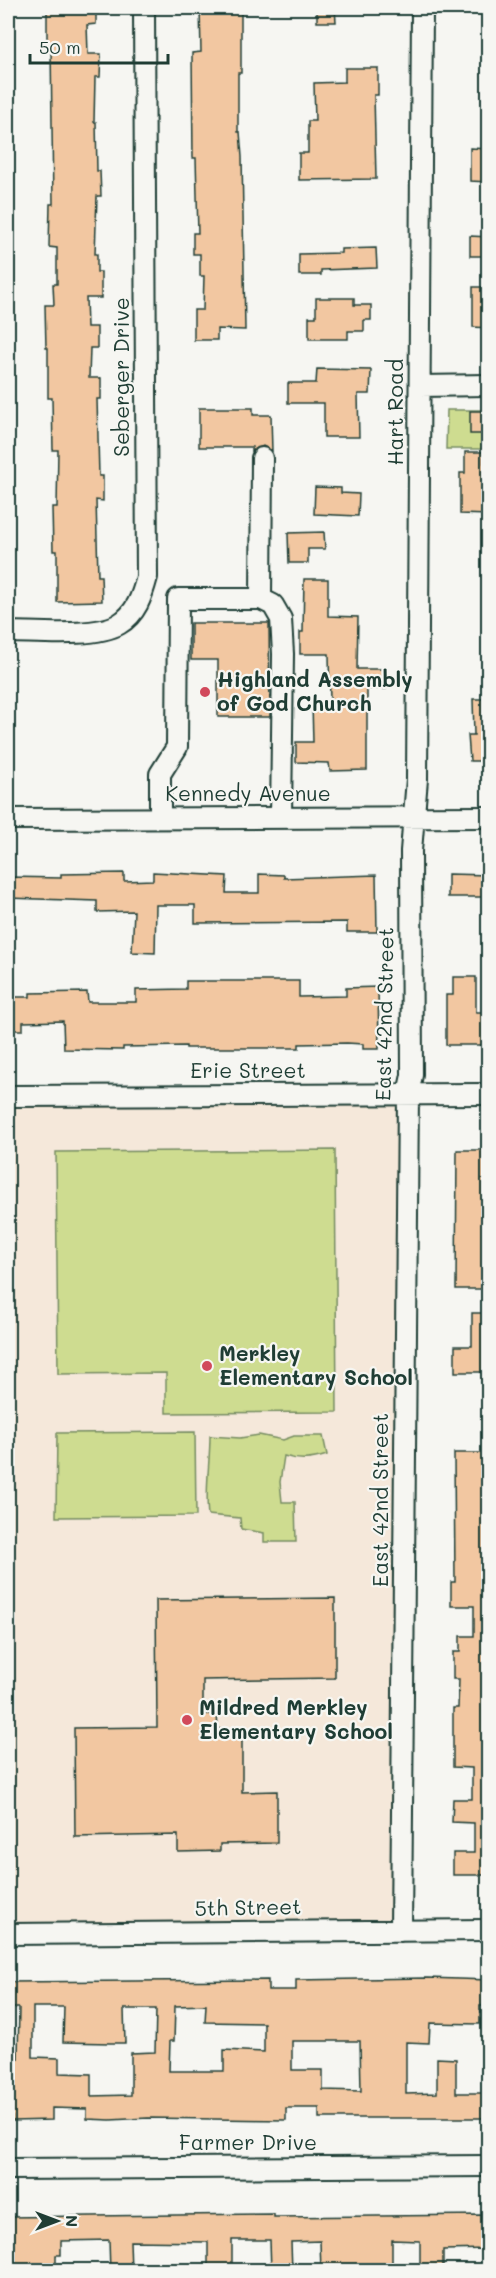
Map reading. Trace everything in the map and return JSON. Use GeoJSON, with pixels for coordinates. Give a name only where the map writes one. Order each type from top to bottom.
{"type":"FeatureCollection","features":[{"type":"Feature","properties":{"kind":"street","name":"Seberger Drive"},"geometry":{"type":"LineString","coordinates":[[8,632],[95,632],[119,624],[134,611],[142,596],[147,577],[144,8]]}},
{"type":"Feature","properties":{"kind":"street","name":"Hart Road"},"geometry":{"type":"LineString","coordinates":[[414,817],[417,779],[422,8]]}},
{"type":"Feature","properties":{"kind":"street"},"geometry":{"type":"LineString","coordinates":[[420,386],[489,385]]}},
{"type":"Feature","properties":{"kind":"street"},"geometry":{"type":"LineString","coordinates":[[261,599],[262,458]]}},
{"type":"Feature","properties":{"kind":"street"},"geometry":{"type":"LineString","coordinates":[[159,818],[159,774],[177,747],[178,599],[261,599],[273,605],[281,619],[283,654],[281,818]]}},
{"type":"Feature","properties":{"kind":"street","name":"Kennedy Avenue"},"geometry":{"type":"LineString","coordinates":[[8,819],[489,816]]}},
{"type":"Feature","properties":{"kind":"street","name":"East 42nd Street"},"geometry":{"type":"LineString","coordinates":[[401,1931],[408,1094],[412,1075],[411,851],[414,817]]}},
{"type":"Feature","properties":{"kind":"street","name":"Erie Street"},"geometry":{"type":"LineString","coordinates":[[8,1096],[489,1094]]}},
{"type":"Feature","properties":{"kind":"street","name":"5th Street"},"geometry":{"type":"LineString","coordinates":[[8,1935],[489,1930]]}},
{"type":"Feature","properties":{"kind":"street","name":"Farmer Drive"},"geometry":{"type":"LineString","coordinates":[[8,2169],[489,2166]]}},
{"type":"Feature","properties":{"kind":"shaded area","name":"Merkley Elementary School"},"geometry":{"type":"Polygon","coordinates":[[[408,1094],[401,1931],[8,1934],[8,1096],[408,1094]]]}},
{"type":"Feature","properties":{"kind":"green space"},"geometry":{"type":"Polygon","coordinates":[[[447,410],[488,410],[488,449],[446,449],[447,410]]]}},
{"type":"Feature","properties":{"kind":"green space"},"geometry":{"type":"Polygon","coordinates":[[[335,1150],[337,1412],[166,1413],[166,1373],[58,1374],[56,1152],[335,1150]]]}},
{"type":"Feature","properties":{"kind":"green space"},"geometry":{"type":"Polygon","coordinates":[[[195,1432],[196,1516],[56,1517],[57,1433],[195,1432]]]}},
{"type":"Feature","properties":{"kind":"green space"},"geometry":{"type":"Polygon","coordinates":[[[259,1435],[283,1440],[294,1436],[323,1436],[327,1455],[305,1459],[284,1456],[280,1482],[282,1502],[295,1502],[296,1542],[264,1542],[264,1533],[241,1529],[240,1518],[208,1515],[210,1436],[240,1438],[259,1435]]]}},
{"type":"Feature","properties":{"kind":"building"},"geometry":{"type":"Polygon","coordinates":[[[47,8],[96,8],[96,24],[87,25],[88,54],[101,54],[100,77],[95,77],[94,122],[96,122],[97,171],[100,171],[101,196],[97,196],[95,254],[97,254],[97,272],[101,272],[101,298],[86,298],[87,327],[97,327],[97,348],[90,348],[89,378],[101,378],[101,399],[97,399],[99,476],[103,476],[103,501],[96,500],[98,576],[101,576],[102,601],[57,602],[57,551],[53,551],[52,507],[57,507],[58,450],[53,450],[52,398],[48,398],[45,305],[54,305],[53,284],[57,284],[57,248],[49,247],[50,204],[53,204],[51,47],[47,47],[47,8]]]}},
{"type":"Feature","properties":{"kind":"building"},"geometry":{"type":"Polygon","coordinates":[[[200,8],[241,8],[238,132],[240,132],[242,157],[245,330],[217,329],[217,340],[194,340],[194,310],[203,310],[204,276],[200,276],[200,254],[193,254],[193,233],[198,233],[196,158],[193,158],[192,53],[201,52],[200,8]]]}},
{"type":"Feature","properties":{"kind":"building"},"geometry":{"type":"Polygon","coordinates":[[[317,8],[335,8],[336,22],[317,22],[317,8]]]}},
{"type":"Feature","properties":{"kind":"building"},"geometry":{"type":"Polygon","coordinates":[[[345,68],[378,68],[378,95],[374,95],[376,179],[299,180],[299,153],[308,153],[308,121],[315,121],[314,83],[345,82],[345,68]]]}},
{"type":"Feature","properties":{"kind":"building"},"geometry":{"type":"Polygon","coordinates":[[[470,148],[489,149],[489,182],[470,181],[470,148]]]}},
{"type":"Feature","properties":{"kind":"building"},"geometry":{"type":"Polygon","coordinates":[[[470,236],[489,237],[489,256],[470,256],[470,236]]]}},
{"type":"Feature","properties":{"kind":"building"},"geometry":{"type":"Polygon","coordinates":[[[376,248],[377,268],[321,270],[321,275],[299,275],[299,254],[341,253],[341,249],[376,248]]]}},
{"type":"Feature","properties":{"kind":"building"},"geometry":{"type":"Polygon","coordinates":[[[473,287],[489,287],[489,328],[473,327],[473,287]]]}},
{"type":"Feature","properties":{"kind":"building"},"geometry":{"type":"Polygon","coordinates":[[[316,298],[354,298],[354,305],[371,305],[371,320],[364,320],[364,331],[348,331],[348,339],[309,339],[309,317],[316,317],[316,298]]]}},
{"type":"Feature","properties":{"kind":"building"},"geometry":{"type":"Polygon","coordinates":[[[317,369],[371,370],[370,394],[358,394],[359,437],[324,437],[324,403],[288,403],[288,383],[316,383],[317,369]]]}},
{"type":"Feature","properties":{"kind":"building"},"geometry":{"type":"Polygon","coordinates":[[[199,408],[253,408],[253,415],[271,415],[272,451],[263,446],[252,451],[252,447],[199,447],[199,408]]]}},
{"type":"Feature","properties":{"kind":"building"},"geometry":{"type":"Polygon","coordinates":[[[470,411],[489,411],[489,434],[470,434],[470,411]]]}},
{"type":"Feature","properties":{"kind":"building"},"geometry":{"type":"Polygon","coordinates":[[[465,452],[484,452],[484,463],[489,462],[489,515],[460,514],[460,473],[465,473],[465,452]]]}},
{"type":"Feature","properties":{"kind":"building"},"geometry":{"type":"Polygon","coordinates":[[[315,487],[341,488],[341,493],[359,494],[358,516],[314,514],[315,487]]]}},
{"type":"Feature","properties":{"kind":"building"},"geometry":{"type":"Polygon","coordinates":[[[324,532],[325,549],[308,549],[308,563],[289,563],[288,533],[324,532]]]}},
{"type":"Feature","properties":{"kind":"building"},"geometry":{"type":"Polygon","coordinates":[[[304,579],[328,579],[328,616],[358,617],[357,669],[386,669],[386,689],[367,689],[367,770],[330,771],[329,763],[296,762],[296,742],[313,742],[312,703],[330,703],[329,654],[300,654],[300,632],[303,632],[304,579]]]}},
{"type":"Feature","properties":{"kind":"building"},"geometry":{"type":"Polygon","coordinates":[[[191,623],[269,623],[270,717],[218,717],[218,660],[191,660],[191,623]]]}},
{"type":"Feature","properties":{"kind":"building"},"geometry":{"type":"Polygon","coordinates":[[[473,699],[489,699],[489,761],[470,761],[468,735],[474,735],[473,699]]]}},
{"type":"Feature","properties":{"kind":"building"},"geometry":{"type":"Polygon","coordinates":[[[153,872],[227,876],[226,893],[259,893],[259,874],[284,875],[284,878],[376,875],[377,932],[347,932],[347,922],[195,923],[195,905],[156,905],[155,953],[132,952],[134,911],[97,912],[97,901],[8,898],[8,877],[61,878],[61,874],[124,873],[124,881],[153,880],[153,872]]]}},
{"type":"Feature","properties":{"kind":"building"},"geometry":{"type":"Polygon","coordinates":[[[448,874],[489,875],[489,897],[448,897],[448,874]]]}},
{"type":"Feature","properties":{"kind":"building"},"geometry":{"type":"Polygon","coordinates":[[[453,977],[476,977],[476,1012],[489,1012],[489,1045],[446,1045],[446,995],[453,995],[453,977]]]}},
{"type":"Feature","properties":{"kind":"building"},"geometry":{"type":"Polygon","coordinates":[[[186,981],[299,981],[299,997],[346,996],[346,988],[378,987],[379,1049],[363,1049],[363,1044],[347,1043],[299,1044],[299,1048],[186,1048],[186,1046],[123,1047],[123,1050],[64,1049],[63,1021],[23,1022],[23,1030],[8,1030],[8,997],[30,997],[30,993],[87,992],[88,1002],[136,1002],[136,990],[186,989],[186,981]]]}},
{"type":"Feature","properties":{"kind":"building"},"geometry":{"type":"Polygon","coordinates":[[[457,1150],[489,1150],[489,1266],[483,1266],[483,1289],[456,1289],[457,1150]]]}},
{"type":"Feature","properties":{"kind":"building"},"geometry":{"type":"Polygon","coordinates":[[[472,1313],[489,1313],[489,1372],[455,1372],[455,1346],[472,1346],[472,1313]]]}},
{"type":"Feature","properties":{"kind":"building"},"geometry":{"type":"Polygon","coordinates":[[[454,1453],[489,1453],[489,1875],[453,1875],[453,1853],[474,1853],[474,1823],[452,1822],[453,1799],[472,1799],[472,1768],[453,1767],[453,1708],[458,1708],[459,1679],[453,1679],[453,1652],[460,1652],[460,1636],[474,1636],[474,1606],[451,1606],[451,1582],[455,1582],[454,1453]]]}},
{"type":"Feature","properties":{"kind":"building","name":"Mildred Merkley Elementary School"},"geometry":{"type":"Polygon","coordinates":[[[335,1598],[335,1678],[203,1680],[203,1714],[217,1714],[218,1729],[242,1729],[242,1792],[277,1791],[277,1843],[220,1844],[220,1851],[178,1852],[178,1835],[75,1837],[74,1728],[157,1727],[156,1600],[335,1598]]]}},
{"type":"Feature","properties":{"kind":"building"},"geometry":{"type":"Polygon","coordinates":[[[427,1978],[489,1980],[489,2005],[480,2005],[480,2024],[430,2023],[429,2043],[406,2042],[406,2094],[437,2093],[437,2058],[456,2059],[456,2093],[484,2093],[484,2118],[319,2118],[319,2108],[286,2108],[286,2120],[148,2118],[110,2120],[87,2119],[87,2109],[52,2108],[52,2120],[12,2121],[12,2080],[8,2080],[8,2059],[18,2059],[19,2008],[8,2008],[8,1982],[268,1980],[268,1990],[296,1990],[296,1980],[427,1978]],[[206,2005],[175,2006],[174,2041],[170,2041],[169,2071],[224,2071],[224,2050],[264,2052],[264,2023],[205,2022],[206,2005]],[[33,2007],[33,2057],[59,2058],[59,2073],[91,2074],[91,2096],[131,2095],[131,2053],[155,2052],[156,2009],[124,2009],[125,2043],[110,2043],[63,2042],[64,2007],[33,2007]],[[292,2041],[292,2070],[323,2070],[323,2090],[361,2091],[360,2041],[292,2041]]]}},
{"type":"Feature","properties":{"kind":"building"},"geometry":{"type":"Polygon","coordinates":[[[274,2214],[274,2217],[486,2215],[487,2249],[443,2250],[443,2271],[420,2271],[420,2241],[392,2240],[392,2271],[321,2271],[320,2241],[291,2242],[292,2271],[271,2271],[270,2240],[232,2240],[232,2271],[208,2271],[208,2242],[130,2241],[131,2271],[110,2271],[109,2240],[61,2241],[61,2255],[56,2255],[56,2271],[11,2271],[8,2217],[274,2214]]]}},
{"type":"Feature","properties":{"kind":"place","name":"Highland Assembly of God Church"},"geometry":{"type":"Point","coordinates":[205,692]}},
{"type":"Feature","properties":{"kind":"place","name":"Merkley Elementary School"},"geometry":{"type":"Point","coordinates":[207,1366]}},
{"type":"Feature","properties":{"kind":"place","name":"Mildred Merkley Elementary School"},"geometry":{"type":"Point","coordinates":[187,1720]}}]}
